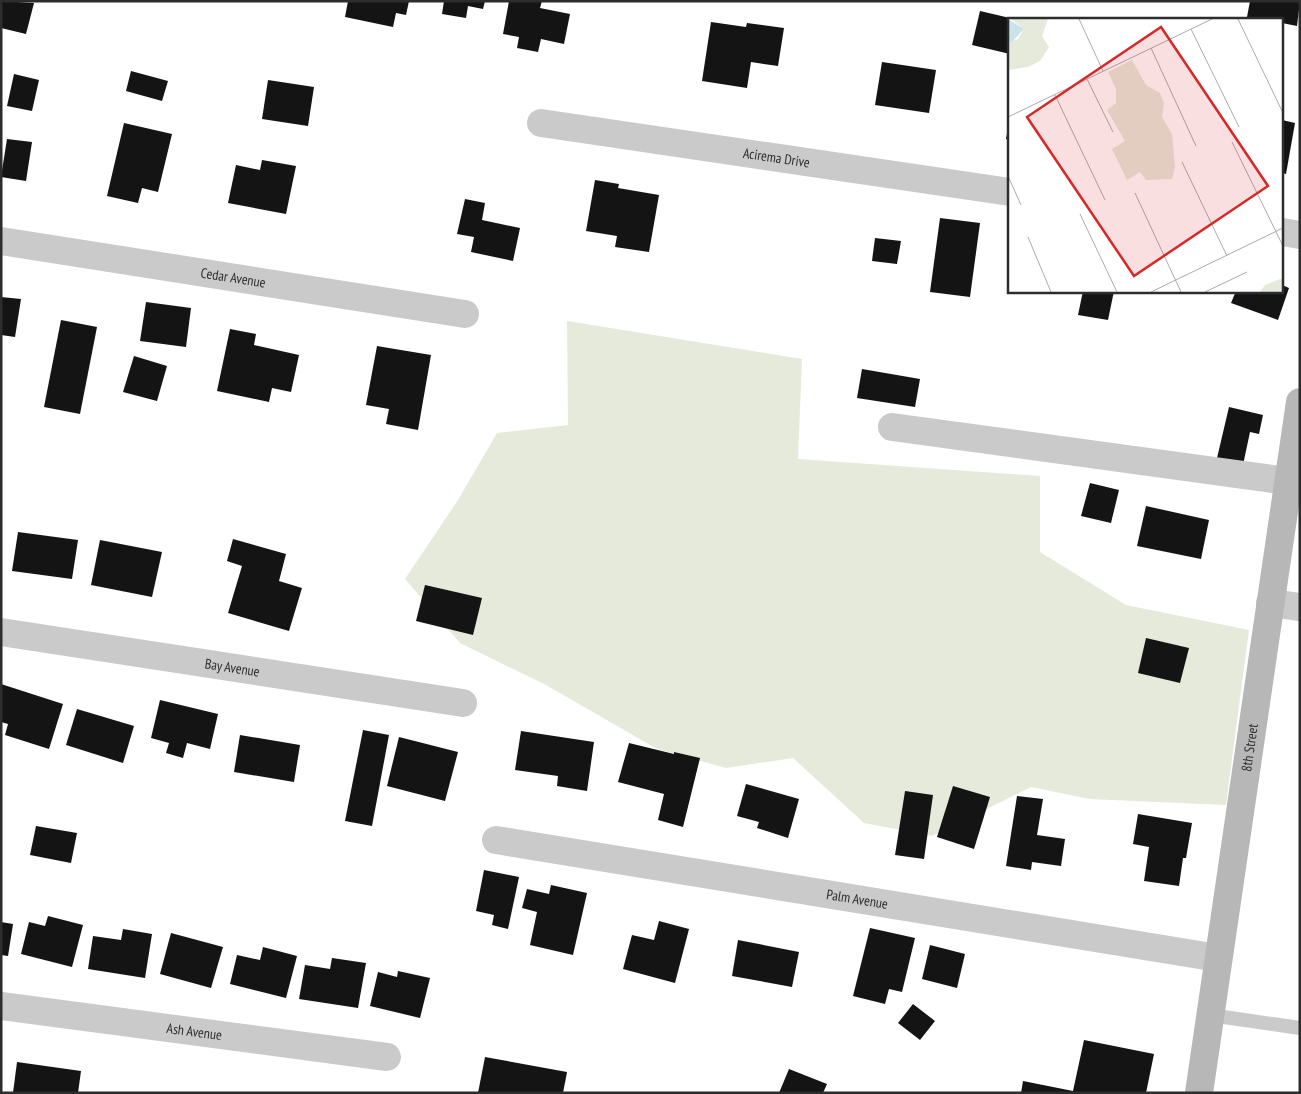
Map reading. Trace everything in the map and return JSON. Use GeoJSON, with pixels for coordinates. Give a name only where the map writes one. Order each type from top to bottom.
{"type":"FeatureCollection","features":[{"type":"Feature","properties":{"kind":"street","name":"Acirema Drive"},"geometry":{"type":"LineString","coordinates":[[541,123],[1008,192]]}},
{"type":"Feature","properties":{"kind":"street"},"geometry":{"type":"LineString","coordinates":[[1284,232],[1300,235]]}},
{"type":"Feature","properties":{"kind":"street","name":"Cedar Avenue"},"geometry":{"type":"LineString","coordinates":[[1,241],[465,314]]}},
{"type":"Feature","properties":{"kind":"street","name":"8th Street"},"geometry":{"type":"LineString","coordinates":[[1199,1093],[1300,402]]}},
{"type":"Feature","properties":{"kind":"street"},"geometry":{"type":"LineString","coordinates":[[892,427],[1288,481]]}},
{"type":"Feature","properties":{"kind":"street"},"geometry":{"type":"LineString","coordinates":[[1270,603],[1300,607]]}},
{"type":"Feature","properties":{"kind":"street","name":"Bay Avenue"},"geometry":{"type":"LineString","coordinates":[[1,632],[463,704]]}},
{"type":"Feature","properties":{"kind":"street","name":"Palm Avenue"},"geometry":{"type":"LineString","coordinates":[[496,840],[1218,958]]}},
{"type":"Feature","properties":{"kind":"street","name":"Ash Avenue"},"geometry":{"type":"LineString","coordinates":[[1,1006],[387,1057]]}},
{"type":"Feature","properties":{"kind":"lane"},"geometry":{"type":"LineString","coordinates":[[1210,1015],[1300,1028]]}},
{"type":"Feature","properties":{"kind":"shaded area"},"geometry":{"type":"Polygon","coordinates":[[[567,321],[802,359],[798,459],[1040,476],[1040,552],[1126,605],[1249,630],[1226,805],[1089,799],[1031,787],[932,836],[864,823],[793,758],[726,768],[657,749],[546,685],[460,643],[405,579],[458,500],[497,433],[568,425],[567,321]]]}},
{"type":"Feature","properties":{"kind":"building"},"geometry":{"type":"Polygon","coordinates":[[[1,1],[34,3],[26,34],[1,28],[1,1]]]}},
{"type":"Feature","properties":{"kind":"building"},"geometry":{"type":"Polygon","coordinates":[[[348,1],[409,1],[406,15],[396,13],[393,27],[345,17],[348,1]]]}},
{"type":"Feature","properties":{"kind":"building"},"geometry":{"type":"Polygon","coordinates":[[[444,1],[485,1],[483,9],[468,6],[466,18],[442,14],[444,1]]]}},
{"type":"Feature","properties":{"kind":"building"},"geometry":{"type":"Polygon","coordinates":[[[509,1],[542,1],[540,8],[570,14],[564,44],[541,39],[538,52],[517,48],[519,37],[503,34],[509,1]]]}},
{"type":"Feature","properties":{"kind":"building"},"geometry":{"type":"Polygon","coordinates":[[[1250,1],[1300,1],[1297,26],[1284,23],[1284,18],[1247,17],[1250,1]]]}},
{"type":"Feature","properties":{"kind":"building"},"geometry":{"type":"Polygon","coordinates":[[[980,11],[1010,18],[1008,18],[1008,54],[972,45],[980,11]]]}},
{"type":"Feature","properties":{"kind":"building"},"geometry":{"type":"Polygon","coordinates":[[[711,22],[746,27],[747,23],[784,28],[778,66],[751,62],[747,88],[702,81],[711,22]]]}},
{"type":"Feature","properties":{"kind":"building"},"geometry":{"type":"Polygon","coordinates":[[[882,62],[936,70],[929,113],[875,105],[882,62]]]}},
{"type":"Feature","properties":{"kind":"building"},"geometry":{"type":"Polygon","coordinates":[[[131,71],[168,81],[162,101],[126,91],[131,71]]]}},
{"type":"Feature","properties":{"kind":"building"},"geometry":{"type":"Polygon","coordinates":[[[14,74],[39,80],[32,111],[7,106],[14,74]]]}},
{"type":"Feature","properties":{"kind":"building"},"geometry":{"type":"Polygon","coordinates":[[[268,80],[314,87],[308,126],[262,119],[268,80]]]}},
{"type":"Feature","properties":{"kind":"building"},"geometry":{"type":"Polygon","coordinates":[[[1284,120],[1295,123],[1286,174],[1284,174],[1284,120]]]}},
{"type":"Feature","properties":{"kind":"building"},"geometry":{"type":"Polygon","coordinates":[[[124,123],[172,134],[158,192],[142,188],[138,203],[107,196],[124,123]]]}},
{"type":"Feature","properties":{"kind":"building"},"geometry":{"type":"Polygon","coordinates":[[[7,139],[32,142],[26,181],[1,177],[7,139]]]}},
{"type":"Feature","properties":{"kind":"building"},"geometry":{"type":"Polygon","coordinates":[[[262,160],[296,166],[286,214],[228,203],[236,165],[260,170],[262,160]]]}},
{"type":"Feature","properties":{"kind":"building"},"geometry":{"type":"Polygon","coordinates":[[[595,180],[619,184],[618,188],[659,195],[649,252],[615,247],[617,236],[586,231],[595,180]]]}},
{"type":"Feature","properties":{"kind":"building"},"geometry":{"type":"Polygon","coordinates":[[[465,199],[485,203],[482,220],[520,228],[513,261],[471,252],[474,237],[457,234],[465,199]]]}},
{"type":"Feature","properties":{"kind":"building"},"geometry":{"type":"Polygon","coordinates":[[[940,218],[980,223],[970,297],[930,292],[940,218]]]}},
{"type":"Feature","properties":{"kind":"building"},"geometry":{"type":"Polygon","coordinates":[[[875,238],[901,241],[897,264],[872,261],[875,238]]]}},
{"type":"Feature","properties":{"kind":"building"},"geometry":{"type":"Polygon","coordinates":[[[1284,286],[1289,288],[1278,320],[1231,303],[1236,292],[1284,292],[1284,286]]]}},
{"type":"Feature","properties":{"kind":"building"},"geometry":{"type":"Polygon","coordinates":[[[1083,292],[1114,292],[1108,320],[1078,315],[1083,292]]]}},
{"type":"Feature","properties":{"kind":"building"},"geometry":{"type":"Polygon","coordinates":[[[1,297],[21,299],[15,337],[1,335],[1,297]]]}},
{"type":"Feature","properties":{"kind":"building"},"geometry":{"type":"Polygon","coordinates":[[[146,302],[191,308],[186,347],[140,341],[146,302]]]}},
{"type":"Feature","properties":{"kind":"building"},"geometry":{"type":"Polygon","coordinates":[[[61,320],[97,327],[80,414],[44,407],[61,320]]]}},
{"type":"Feature","properties":{"kind":"building"},"geometry":{"type":"Polygon","coordinates":[[[230,329],[256,334],[254,345],[299,355],[291,392],[272,388],[269,402],[217,391],[230,329]]]}},
{"type":"Feature","properties":{"kind":"building"},"geometry":{"type":"Polygon","coordinates":[[[377,346],[431,355],[418,430],[386,424],[389,409],[366,405],[377,346]]]}},
{"type":"Feature","properties":{"kind":"building"},"geometry":{"type":"Polygon","coordinates":[[[134,356],[167,366],[157,401],[123,392],[134,356]]]}},
{"type":"Feature","properties":{"kind":"building"},"geometry":{"type":"Polygon","coordinates":[[[862,369],[920,379],[915,407],[857,398],[862,369]]]}},
{"type":"Feature","properties":{"kind":"building"},"geometry":{"type":"Polygon","coordinates":[[[1229,407],[1263,415],[1259,434],[1250,432],[1243,465],[1217,458],[1229,407]]]}},
{"type":"Feature","properties":{"kind":"building"},"geometry":{"type":"Polygon","coordinates":[[[1090,483],[1119,490],[1111,523],[1081,516],[1090,483]]]}},
{"type":"Feature","properties":{"kind":"building"},"geometry":{"type":"Polygon","coordinates":[[[1146,506],[1209,520],[1201,559],[1137,546],[1146,506]]]}},
{"type":"Feature","properties":{"kind":"building"},"geometry":{"type":"Polygon","coordinates":[[[18,532],[78,540],[72,579],[12,571],[18,532]]]}},
{"type":"Feature","properties":{"kind":"building"},"geometry":{"type":"Polygon","coordinates":[[[233,539],[286,554],[279,581],[302,588],[289,631],[228,613],[242,566],[227,561],[233,539]]]}},
{"type":"Feature","properties":{"kind":"building"},"geometry":{"type":"Polygon","coordinates":[[[100,540],[162,552],[152,597],[91,585],[100,540]]]}},
{"type":"Feature","properties":{"kind":"building"},"geometry":{"type":"Polygon","coordinates":[[[425,585],[482,598],[473,635],[416,621],[425,585]]]}},
{"type":"Feature","properties":{"kind":"building"},"geometry":{"type":"Polygon","coordinates":[[[1146,638],[1189,648],[1180,683],[1138,673],[1146,638]]]}},
{"type":"Feature","properties":{"kind":"building"},"geometry":{"type":"Polygon","coordinates":[[[1,684],[63,704],[49,749],[5,735],[8,724],[1,722],[1,684]]]}},
{"type":"Feature","properties":{"kind":"building"},"geometry":{"type":"Polygon","coordinates":[[[160,700],[218,714],[210,749],[187,743],[183,758],[166,753],[169,743],[151,738],[160,700]]]}},
{"type":"Feature","properties":{"kind":"building"},"geometry":{"type":"Polygon","coordinates":[[[77,709],[134,726],[123,763],[66,745],[77,709]]]}},
{"type":"Feature","properties":{"kind":"building"},"geometry":{"type":"Polygon","coordinates":[[[363,730],[389,735],[372,826],[345,821],[363,730]]]}},
{"type":"Feature","properties":{"kind":"building"},"geometry":{"type":"Polygon","coordinates":[[[521,731],[594,742],[587,791],[557,786],[558,776],[515,770],[521,731]]]}},
{"type":"Feature","properties":{"kind":"building"},"geometry":{"type":"Polygon","coordinates":[[[240,735],[300,745],[294,782],[234,772],[240,735]]]}},
{"type":"Feature","properties":{"kind":"building"},"geometry":{"type":"Polygon","coordinates":[[[399,737],[458,752],[445,801],[387,786],[399,737]]]}},
{"type":"Feature","properties":{"kind":"building"},"geometry":{"type":"Polygon","coordinates":[[[629,743],[700,758],[683,827],[658,820],[664,794],[618,782],[629,743]]]}},
{"type":"Feature","properties":{"kind":"building"},"geometry":{"type":"Polygon","coordinates":[[[746,784],[799,799],[788,838],[757,828],[759,822],[737,816],[746,784]]]}},
{"type":"Feature","properties":{"kind":"building"},"geometry":{"type":"Polygon","coordinates":[[[953,786],[990,797],[974,849],[937,837],[953,786]]]}},
{"type":"Feature","properties":{"kind":"building"},"geometry":{"type":"Polygon","coordinates":[[[905,791],[933,795],[924,859],[895,855],[905,791]]]}},
{"type":"Feature","properties":{"kind":"building"},"geometry":{"type":"Polygon","coordinates":[[[1017,796],[1043,799],[1037,835],[1065,839],[1061,866],[1032,862],[1031,870],[1006,866],[1017,796]]]}},
{"type":"Feature","properties":{"kind":"building"},"geometry":{"type":"Polygon","coordinates":[[[1138,814],[1192,823],[1186,858],[1183,858],[1179,886],[1144,881],[1149,847],[1133,844],[1138,814]]]}},
{"type":"Feature","properties":{"kind":"building"},"geometry":{"type":"Polygon","coordinates":[[[36,826],[77,833],[71,863],[30,855],[36,826]]]}},
{"type":"Feature","properties":{"kind":"building"},"geometry":{"type":"Polygon","coordinates":[[[484,870],[519,877],[508,929],[492,925],[494,915],[476,911],[484,870]]]}},
{"type":"Feature","properties":{"kind":"building"},"geometry":{"type":"Polygon","coordinates":[[[551,885],[587,893],[573,955],[530,945],[537,912],[522,908],[527,889],[549,894],[551,885]]]}},
{"type":"Feature","properties":{"kind":"building"},"geometry":{"type":"Polygon","coordinates":[[[48,916],[83,925],[72,967],[21,954],[29,922],[45,926],[48,916]]]}},
{"type":"Feature","properties":{"kind":"building"},"geometry":{"type":"Polygon","coordinates":[[[659,921],[689,929],[675,983],[623,969],[632,935],[654,940],[659,921]]]}},
{"type":"Feature","properties":{"kind":"building"},"geometry":{"type":"Polygon","coordinates":[[[1,922],[13,924],[8,956],[1,955],[1,922]]]}},
{"type":"Feature","properties":{"kind":"building"},"geometry":{"type":"Polygon","coordinates":[[[870,928],[915,938],[902,992],[889,989],[885,1004],[853,996],[870,928]]]}},
{"type":"Feature","properties":{"kind":"building"},"geometry":{"type":"Polygon","coordinates":[[[123,929],[152,934],[145,978],[88,969],[93,936],[121,940],[123,929]]]}},
{"type":"Feature","properties":{"kind":"building"},"geometry":{"type":"Polygon","coordinates":[[[171,933],[223,947],[211,988],[160,974],[171,933]]]}},
{"type":"Feature","properties":{"kind":"building"},"geometry":{"type":"Polygon","coordinates":[[[738,940],[799,952],[792,987],[732,976],[738,940]]]}},
{"type":"Feature","properties":{"kind":"building"},"geometry":{"type":"Polygon","coordinates":[[[930,945],[965,954],[957,988],[922,979],[930,945]]]}},
{"type":"Feature","properties":{"kind":"building"},"geometry":{"type":"Polygon","coordinates":[[[263,947],[297,956],[286,998],[230,984],[237,955],[260,960],[263,947]]]}},
{"type":"Feature","properties":{"kind":"building"},"geometry":{"type":"Polygon","coordinates":[[[332,958],[366,963],[358,1008],[299,999],[305,965],[330,969],[332,958]]]}},
{"type":"Feature","properties":{"kind":"building"},"geometry":{"type":"Polygon","coordinates":[[[398,971],[430,978],[420,1018],[370,1006],[378,972],[397,977],[398,971]]]}},
{"type":"Feature","properties":{"kind":"building"},"geometry":{"type":"Polygon","coordinates":[[[913,1004],[935,1021],[920,1040],[898,1023],[913,1004]]]}},
{"type":"Feature","properties":{"kind":"building"},"geometry":{"type":"Polygon","coordinates":[[[1084,1040],[1154,1054],[1146,1093],[1021,1093],[1023,1081],[1073,1091],[1084,1040]]]}},
{"type":"Feature","properties":{"kind":"building"},"geometry":{"type":"Polygon","coordinates":[[[485,1057],[567,1072],[563,1093],[478,1093],[485,1057]]]}},
{"type":"Feature","properties":{"kind":"building"},"geometry":{"type":"Polygon","coordinates":[[[17,1062],[81,1071],[78,1093],[13,1093],[17,1062]]]}},
{"type":"Feature","properties":{"kind":"building"},"geometry":{"type":"Polygon","coordinates":[[[789,1069],[827,1084],[823,1093],[779,1093],[789,1069]]]}}]}
